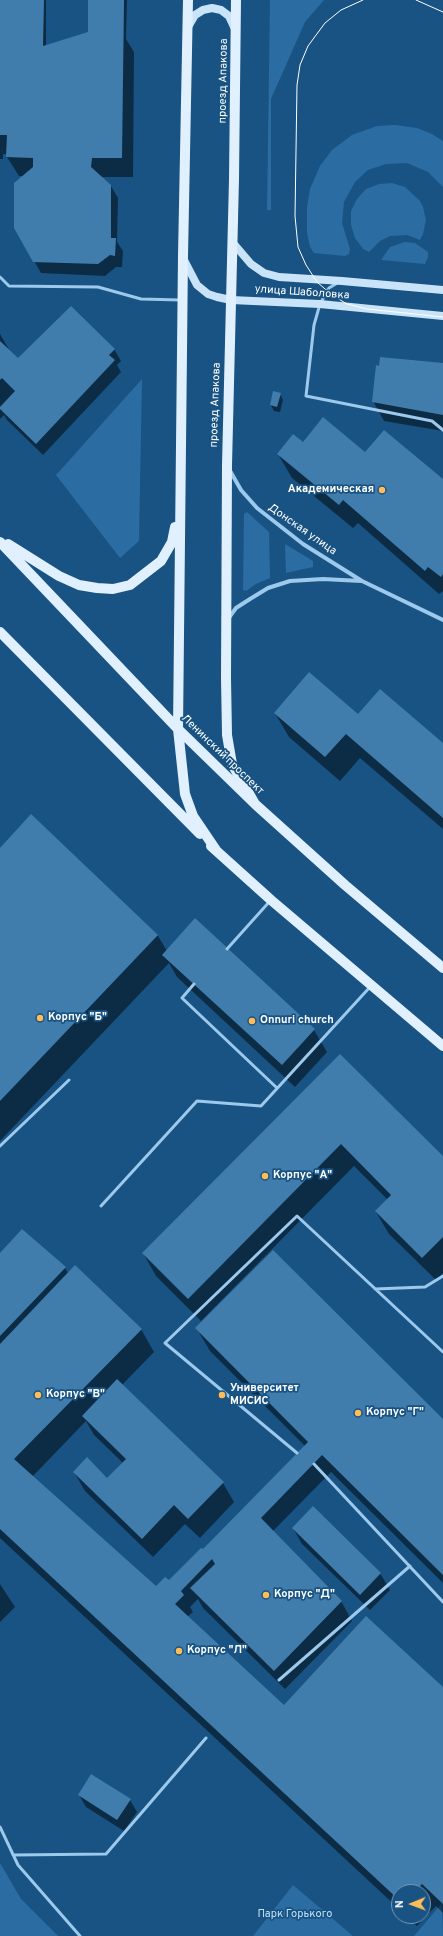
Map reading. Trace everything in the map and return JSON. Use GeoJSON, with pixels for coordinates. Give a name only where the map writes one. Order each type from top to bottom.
{"type":"FeatureCollection","features":[{"type":"Feature","properties":{"kind":"main road"},"geometry":{"type":"LineString","coordinates":[[188,0],[182,300],[178,729],[185,794],[193,816],[216,850]]}},
{"type":"Feature","properties":{"kind":"main road","name":"проезд Апакова"},"geometry":{"type":"LineString","coordinates":[[236,0],[233,243],[227,465],[225,624],[227,735],[232,764],[255,804]]}},
{"type":"Feature","properties":{"kind":"main road"},"geometry":{"type":"LineString","coordinates":[[187,32],[189,23],[195,15],[203,10],[212,8],[222,10],[229,16],[234,24],[236,33]]}},
{"type":"Feature","properties":{"kind":"main road","name":"улица Шаболовка"},"geometry":{"type":"LineString","coordinates":[[233,243],[251,264],[264,272],[279,278],[342,281],[443,290]]}},
{"type":"Feature","properties":{"kind":"main road","name":"улица Шаболовка"},"geometry":{"type":"LineString","coordinates":[[183,256],[186,268],[197,285],[208,294],[231,300],[320,304],[443,316]]}},
{"type":"Feature","properties":{"kind":"main road"},"geometry":{"type":"LineString","coordinates":[[0,540],[59,576],[79,585],[113,589],[130,584],[162,561],[172,542],[180,504]]}},
{"type":"Feature","properties":{"kind":"main road","name":"Ленинский проспект"},"geometry":{"type":"LineString","coordinates":[[0,540],[178,729],[255,804],[345,885],[443,968]]}},
{"type":"Feature","properties":{"kind":"main road"},"geometry":{"type":"LineString","coordinates":[[0,632],[216,850],[271,900],[443,1046]]}},
{"type":"Feature","properties":{"kind":"street","name":"Донская улица"},"geometry":{"type":"LineString","coordinates":[[227,465],[241,490],[256,508],[303,544],[362,581],[443,620]]}},
{"type":"Feature","properties":{"kind":"street","name":"Донская улица"},"geometry":{"type":"LineString","coordinates":[[225,624],[236,608],[250,598],[268,588],[290,581],[323,579],[362,581]]}},
{"type":"Feature","properties":{"kind":"lane"},"geometry":{"type":"LineString","coordinates":[[0,277],[9,286],[98,288],[141,299],[182,300]]}},
{"type":"Feature","properties":{"kind":"lane"},"geometry":{"type":"LineString","coordinates":[[342,281],[329,288],[320,304],[313,334],[306,396],[432,421],[443,430]]}},
{"type":"Feature","properties":{"kind":"lane"},"geometry":{"type":"LineString","coordinates":[[227,949],[271,900]]}},
{"type":"Feature","properties":{"kind":"lane"},"geometry":{"type":"LineString","coordinates":[[194,984],[182,998],[277,1088]]}},
{"type":"Feature","properties":{"kind":"lane"},"geometry":{"type":"LineString","coordinates":[[101,1206],[197,1101],[261,1106],[371,986]]}},
{"type":"Feature","properties":{"kind":"lane"},"geometry":{"type":"LineString","coordinates":[[0,1146],[69,1080]]}},
{"type":"Feature","properties":{"kind":"lane"},"geometry":{"type":"LineString","coordinates":[[297,1453],[165,1343],[297,1216],[443,1352]]}},
{"type":"Feature","properties":{"kind":"lane"},"geometry":{"type":"LineString","coordinates":[[375,1289],[425,1286],[443,1276]]}},
{"type":"Feature","properties":{"kind":"lane"},"geometry":{"type":"LineString","coordinates":[[314,1464],[443,1602]]}},
{"type":"Feature","properties":{"kind":"lane"},"geometry":{"type":"LineString","coordinates":[[279,1680],[410,1566]]}},
{"type":"Feature","properties":{"kind":"lane"},"geometry":{"type":"LineString","coordinates":[[13,1855],[106,1854],[206,1738]]}},
{"type":"Feature","properties":{"kind":"lane"},"geometry":{"type":"LineString","coordinates":[[0,1827],[18,1865],[80,1936]]}},
{"type":"Feature","properties":{"kind":"green space"},"geometry":{"type":"Polygon","coordinates":[[[270,0],[324,0],[305,22],[271,99],[271,210],[267,210],[270,0]]]}},
{"type":"Feature","properties":{"kind":"green space"},"geometry":{"type":"Polygon","coordinates":[[[395,125],[417,128],[432,134],[443,141],[443,187],[428,172],[407,163],[386,164],[368,170],[355,182],[344,202],[342,223],[350,249],[349,254],[345,256],[314,253],[310,247],[307,233],[307,207],[310,189],[320,166],[332,150],[352,135],[377,126],[395,125]]]}},
{"type":"Feature","properties":{"kind":"green space"},"geometry":{"type":"Polygon","coordinates":[[[392,183],[405,187],[420,201],[426,220],[423,234],[420,240],[407,235],[390,236],[380,241],[369,252],[363,249],[355,238],[351,225],[351,211],[357,199],[366,189],[379,184],[392,183]]]}},
{"type":"Feature","properties":{"kind":"green space"},"geometry":{"type":"Polygon","coordinates":[[[405,242],[415,243],[428,252],[428,257],[425,264],[381,260],[390,247],[405,242]]]}},
{"type":"Feature","properties":{"kind":"green space"},"geometry":{"type":"Polygon","coordinates":[[[142,379],[139,541],[120,558],[56,475],[142,379]]]}},
{"type":"Feature","properties":{"kind":"green space"},"geometry":{"type":"Polygon","coordinates":[[[247,512],[269,532],[270,578],[256,584],[246,591],[243,590],[244,514],[247,512]]]}},
{"type":"Feature","properties":{"kind":"green space"},"geometry":{"type":"Polygon","coordinates":[[[285,544],[313,561],[313,567],[286,573],[285,544]]]}},
{"type":"Feature","properties":{"kind":"green space"},"geometry":{"type":"Polygon","coordinates":[[[0,1863],[21,1899],[58,1936],[0,1936],[0,1863]]]}},
{"type":"Feature","properties":{"kind":"green space","name":"Парк Горького"},"geometry":{"type":"Polygon","coordinates":[[[293,1885],[353,1936],[253,1936],[293,1885]]]}},
{"type":"Feature","properties":{"kind":"green space"},"geometry":{"type":"Polygon","coordinates":[[[442,1903],[443,1936],[414,1936],[424,1924],[431,1924],[431,1916],[442,1903]]]}},
{"type":"Feature","properties":{"kind":"building"},"geometry":{"type":"Polygon","coordinates":[[[0,0],[44,0],[43,46],[88,32],[88,0],[124,0],[122,158],[92,158],[91,167],[111,185],[111,238],[116,238],[115,256],[110,255],[98,264],[33,262],[14,228],[14,183],[33,167],[33,158],[6,157],[7,135],[0,135],[0,0]]]}},
{"type":"Feature","properties":{"kind":"building"},"geometry":{"type":"Polygon","coordinates":[[[71,306],[115,349],[109,355],[115,360],[36,444],[0,409],[0,407],[15,391],[2,378],[0,380],[0,341],[18,358],[71,306]]]}},
{"type":"Feature","properties":{"kind":"building"},"geometry":{"type":"Polygon","coordinates":[[[380,357],[443,363],[443,415],[372,402],[376,365],[379,366],[380,357]]]}},
{"type":"Feature","properties":{"kind":"building"},"geometry":{"type":"Polygon","coordinates":[[[273,391],[281,393],[277,407],[270,405],[273,391]]]}},
{"type":"Feature","properties":{"kind":"building","name":"Академическая"},"geometry":{"type":"Polygon","coordinates":[[[323,417],[365,452],[384,430],[443,479],[443,574],[441,577],[428,567],[425,571],[343,500],[339,505],[277,454],[293,434],[303,442],[323,417]]]}},
{"type":"Feature","properties":{"kind":"building"},"geometry":{"type":"Polygon","coordinates":[[[309,672],[358,714],[380,689],[443,743],[443,818],[346,734],[325,757],[274,713],[309,672]]]}},
{"type":"Feature","properties":{"kind":"building","name":"Корпус \"Б\""},"geometry":{"type":"Polygon","coordinates":[[[31,814],[158,935],[0,1101],[0,848],[31,814]]]}},
{"type":"Feature","properties":{"kind":"building"},"geometry":{"type":"Polygon","coordinates":[[[195,918],[315,1029],[282,1065],[162,955],[195,918]]]}},
{"type":"Feature","properties":{"kind":"building","name":"Корпус \"А\""},"geometry":{"type":"Polygon","coordinates":[[[340,1054],[443,1156],[443,1237],[422,1258],[375,1211],[391,1195],[341,1144],[188,1299],[142,1253],[340,1054]]]}},
{"type":"Feature","properties":{"kind":"building"},"geometry":{"type":"Polygon","coordinates":[[[22,1229],[66,1267],[0,1336],[0,1253],[22,1229]]]}},
{"type":"Feature","properties":{"kind":"building"},"geometry":{"type":"Polygon","coordinates":[[[273,1250],[443,1419],[443,1575],[322,1455],[261,1518],[342,1601],[274,1671],[190,1588],[215,1564],[212,1559],[181,1591],[184,1595],[175,1604],[284,1705],[366,1616],[443,1687],[443,1904],[431,1893],[431,1884],[391,1884],[391,1893],[0,1529],[0,1344],[75,1265],[142,1329],[14,1459],[156,1586],[165,1577],[169,1580],[201,1548],[203,1549],[308,1442],[195,1328],[273,1250]]]}},
{"type":"Feature","properties":{"kind":"building"},"geometry":{"type":"Polygon","coordinates":[[[117,1379],[224,1482],[188,1519],[174,1505],[142,1539],[73,1472],[87,1457],[107,1478],[126,1459],[82,1416],[117,1379]]]}},
{"type":"Feature","properties":{"kind":"building"},"geometry":{"type":"Polygon","coordinates":[[[313,1506],[381,1573],[360,1595],[292,1528],[313,1506]]]}},
{"type":"Feature","properties":{"kind":"building"},"geometry":{"type":"Polygon","coordinates":[[[91,1774],[131,1799],[117,1820],[78,1795],[91,1774]]]}},
{"type":"Feature","properties":{"kind":"tram line"},"geometry":{"type":"LineString","coordinates":[[363,0],[341,10],[325,23],[308,46],[300,65],[297,85],[295,216],[298,247],[306,265],[317,282],[332,295],[347,304],[367,309],[443,317]]}},
{"type":"Feature","properties":{"kind":"tram line"},"geometry":{"type":"LineString","coordinates":[[416,0],[443,12]]}},
{"type":"Feature","properties":{"kind":"place","name":"Академическая"},"geometry":{"type":"Point","coordinates":[382,490]}},
{"type":"Feature","properties":{"kind":"place","name":"Корпус \"Б\""},"geometry":{"type":"Point","coordinates":[40,1018]}},
{"type":"Feature","properties":{"kind":"place","name":"Onnuri church"},"geometry":{"type":"Point","coordinates":[252,1021]}},
{"type":"Feature","properties":{"kind":"place","name":"Корпус \"А\""},"geometry":{"type":"Point","coordinates":[265,1176]}},
{"type":"Feature","properties":{"kind":"place","name":"Корпус \"В\""},"geometry":{"type":"Point","coordinates":[38,1395]}},
{"type":"Feature","properties":{"kind":"place","name":"Университет МИСИС"},"geometry":{"type":"Point","coordinates":[222,1395]}},
{"type":"Feature","properties":{"kind":"place","name":"Корпус \"Г\""},"geometry":{"type":"Point","coordinates":[358,1413]}},
{"type":"Feature","properties":{"kind":"place","name":"Корпус \"Д\""},"geometry":{"type":"Point","coordinates":[266,1595]}},
{"type":"Feature","properties":{"kind":"place","name":"Корпус \"Л\""},"geometry":{"type":"Point","coordinates":[179,1651]}}]}
